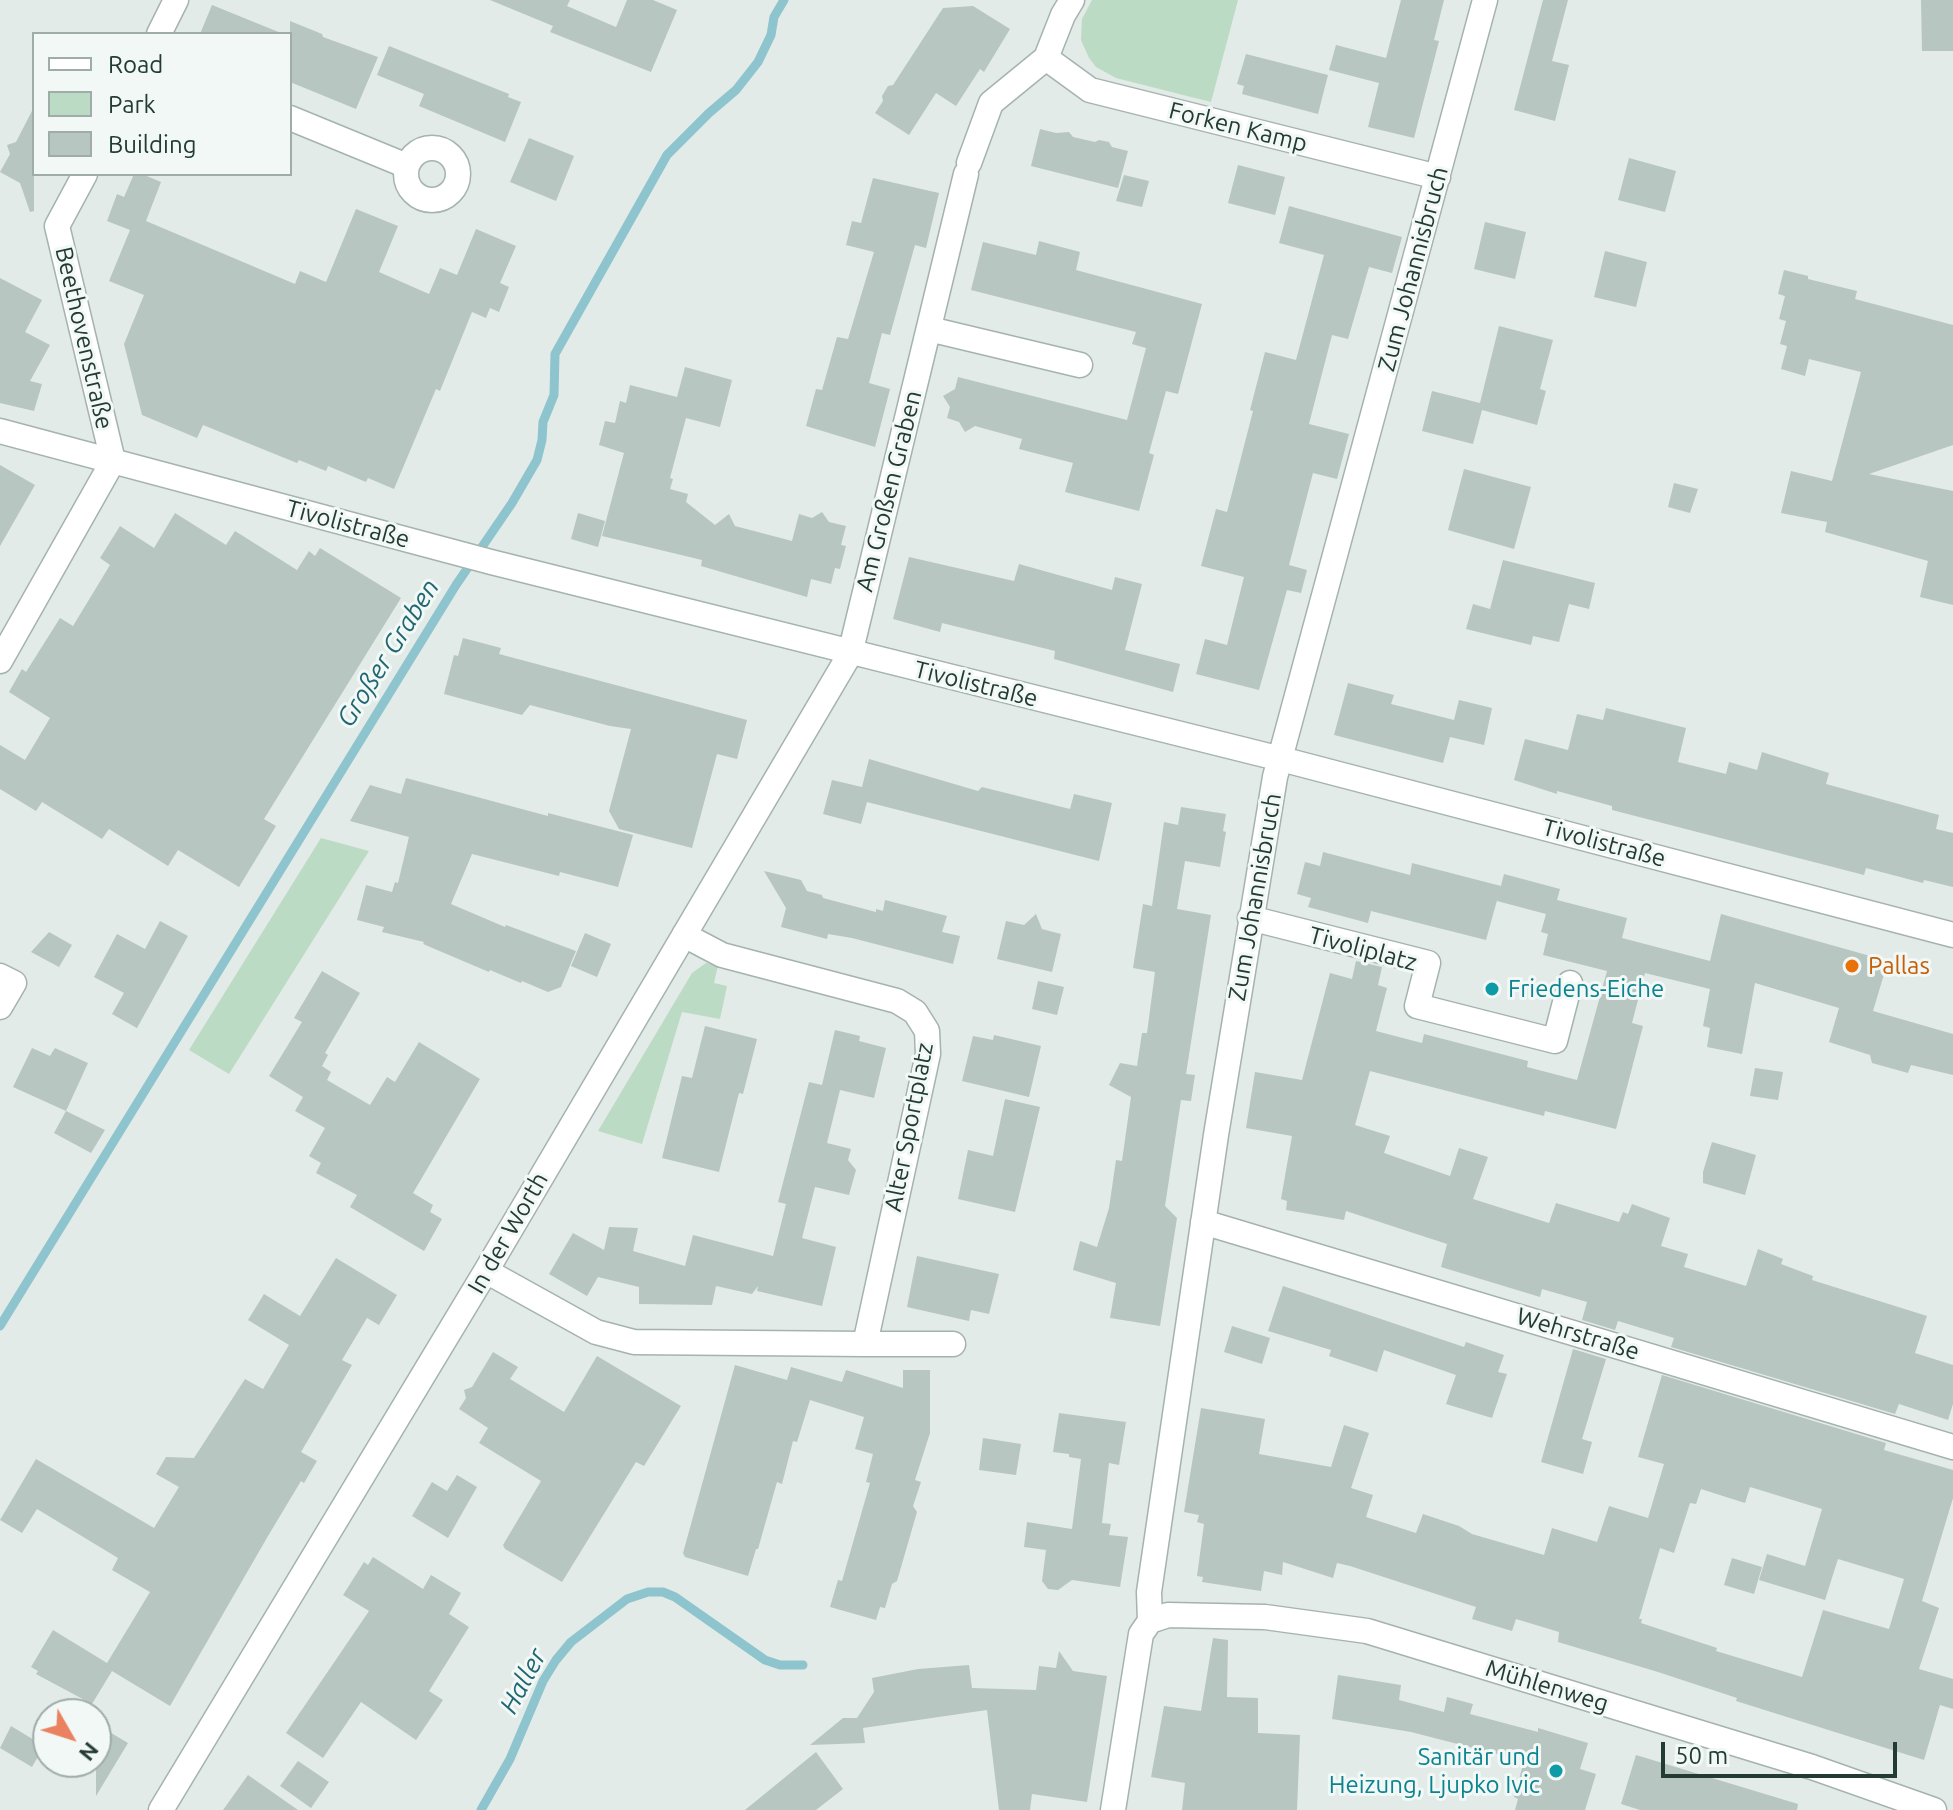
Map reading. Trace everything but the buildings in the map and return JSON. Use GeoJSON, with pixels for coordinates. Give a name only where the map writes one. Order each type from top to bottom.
{"type":"FeatureCollection","features":[{"type":"Feature","properties":{"kind":"street"},"geometry":{"type":"LineString","coordinates":[[160,32],[176,0]]}},
{"type":"Feature","properties":{"kind":"street"},"geometry":{"type":"LineString","coordinates":[[1046,58],[1072,0]]}},
{"type":"Feature","properties":{"kind":"street","name":"Zum Johannisbruch"},"geometry":{"type":"LineString","coordinates":[[1113,1810],[1141,1634],[1150,1621],[1149,1592],[1203,1222],[1250,918],[1281,759],[1485,0]]}},
{"type":"Feature","properties":{"kind":"street","name":"Am Großen Graben"},"geometry":{"type":"LineString","coordinates":[[850,654],[968,168],[991,103],[1046,58]]}},
{"type":"Feature","properties":{"kind":"street","name":"Forken Kamp"},"geometry":{"type":"LineString","coordinates":[[1046,58],[1090,90],[1438,177]]}},
{"type":"Feature","properties":{"kind":"street"},"geometry":{"type":"LineString","coordinates":[[292,119],[407,166]]}},
{"type":"Feature","properties":{"kind":"street","name":"Beethovenstraße"},"geometry":{"type":"LineString","coordinates":[[84,176],[57,226],[113,461]]}},
{"type":"Feature","properties":{"kind":"street"},"geometry":{"type":"LineString","coordinates":[[929,329],[1080,365]]}},
{"type":"Feature","properties":{"kind":"street","name":"Tivolistraße"},"geometry":{"type":"LineString","coordinates":[[0,431],[466,556],[1281,759],[1953,935]]}},
{"type":"Feature","properties":{"kind":"street"},"geometry":{"type":"LineString","coordinates":[[0,661],[113,461]]}},
{"type":"Feature","properties":{"kind":"street","name":"In der Worth"},"geometry":{"type":"LineString","coordinates":[[161,1810],[486,1271],[850,654]]}},
{"type":"Feature","properties":{"kind":"street","name":"Tivoliplatz"},"geometry":{"type":"LineString","coordinates":[[1250,918],[1428,963],[1417,1006],[1555,1041],[1570,983]]}},
{"type":"Feature","properties":{"kind":"street","name":"Alter Sportplatz"},"geometry":{"type":"LineString","coordinates":[[684,935],[722,955],[897,1001],[915,1012],[927,1031],[928,1054],[865,1344]]}},
{"type":"Feature","properties":{"kind":"street"},"geometry":{"type":"LineString","coordinates":[[0,976],[14,983],[0,1007]]}},
{"type":"Feature","properties":{"kind":"street","name":"Wehrstraße"},"geometry":{"type":"LineString","coordinates":[[1203,1222],[1953,1447]]}},
{"type":"Feature","properties":{"kind":"street"},"geometry":{"type":"LineString","coordinates":[[486,1271],[596,1332],[634,1342],[953,1344]]}},
{"type":"Feature","properties":{"kind":"street","name":"Mühlenweg"},"geometry":{"type":"LineString","coordinates":[[1150,1621],[1168,1615],[1265,1617],[1367,1631],[1812,1767],[1934,1810]]}},
{"type":"Feature","properties":{"kind":"green space"},"geometry":{"type":"Polygon","coordinates":[[[1092,0],[1238,0],[1211,102],[1116,78],[1096,67],[1081,40],[1082,19],[1092,0]]]}},
{"type":"Feature","properties":{"kind":"green space"},"geometry":{"type":"Polygon","coordinates":[[[321,838],[369,851],[229,1074],[189,1050],[321,838]]]}},
{"type":"Feature","properties":{"kind":"green space"},"geometry":{"type":"Polygon","coordinates":[[[706,963],[718,965],[714,983],[727,986],[720,1019],[682,1012],[642,1144],[598,1131],[692,973],[706,963]]]}},
{"type":"Feature","properties":{"kind":"waterway","name":"Großer Graben"},"geometry":{"type":"LineString","coordinates":[[0,1326],[456,585],[512,503],[537,460],[543,422],[554,395],[555,354],[667,155],[736,90],[758,62],[771,35],[774,17],[784,0]]}},
{"type":"Feature","properties":{"kind":"waterway","name":"Haller"},"geometry":{"type":"LineString","coordinates":[[481,1810],[510,1759],[543,1681],[556,1660],[571,1642],[627,1599],[648,1592],[663,1592],[675,1597],[765,1660],[780,1665],[803,1665]]}},
{"type":"Feature","properties":{"kind":"place","name":"Pallas"},"geometry":{"type":"Point","coordinates":[1852,966]}},
{"type":"Feature","properties":{"kind":"place","name":"Friedens-Eiche"},"geometry":{"type":"Point","coordinates":[1492,989]}},
{"type":"Feature","properties":{"kind":"place","name":"Sanitär und Heizung, Ljupko Ivic"},"geometry":{"type":"Point","coordinates":[1556,1771]}}]}
